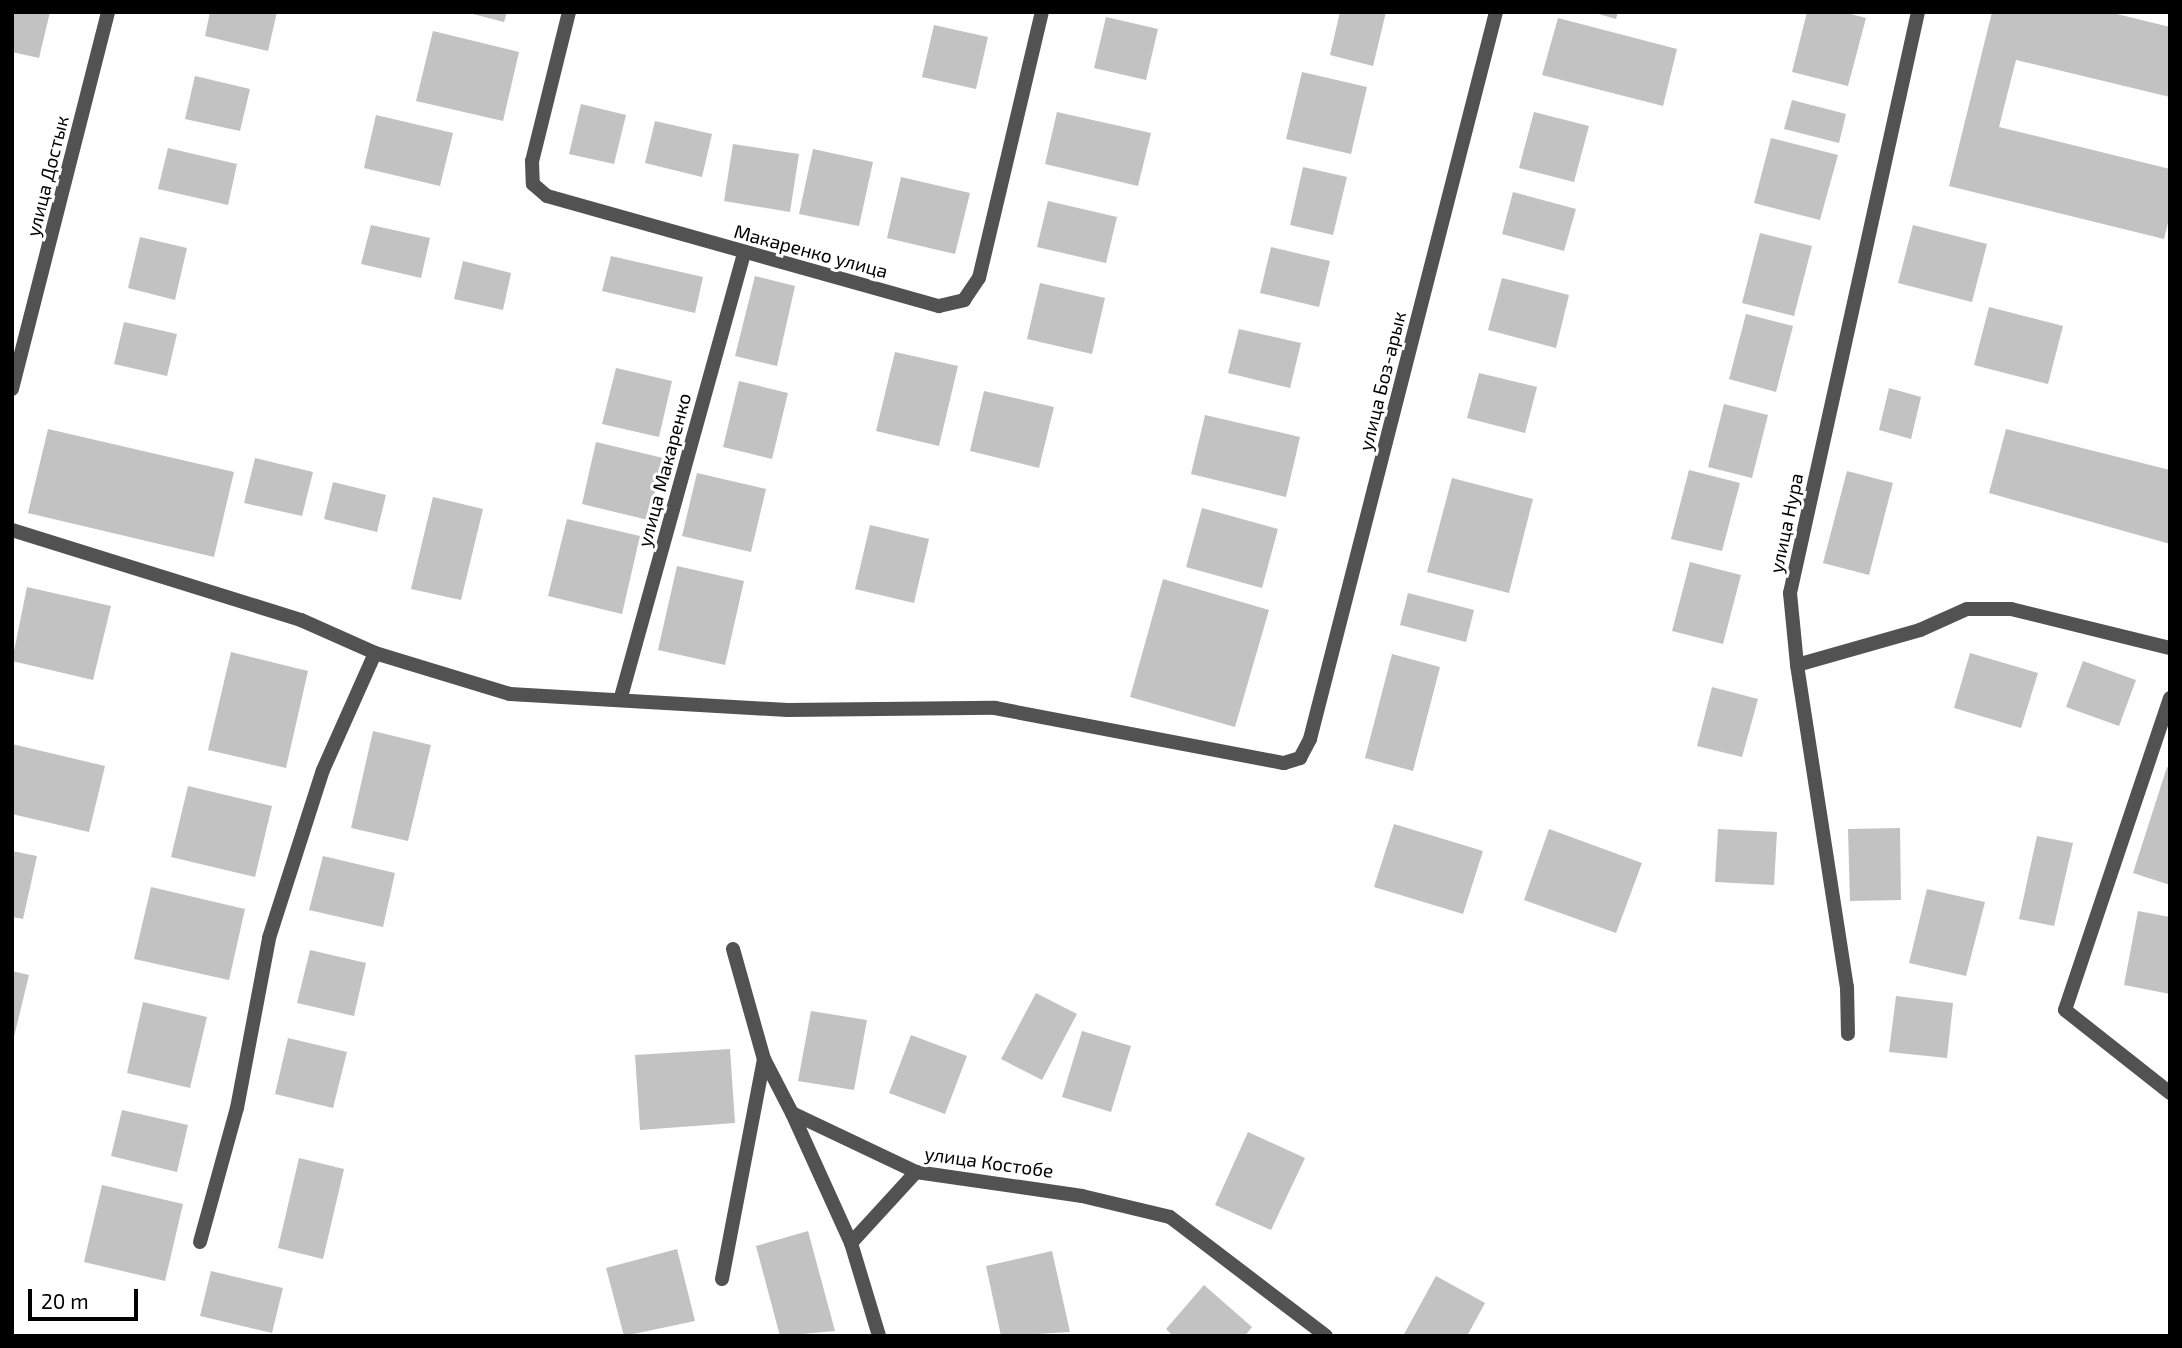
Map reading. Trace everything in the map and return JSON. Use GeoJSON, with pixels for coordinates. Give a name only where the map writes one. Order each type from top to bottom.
{"type":"FeatureCollection","features":[{"type":"Feature","properties":{"kind":"street","name":"улица Достык"},"geometry":{"type":"LineString","coordinates":[[12,389],[108,12]]}},
{"type":"Feature","properties":{"kind":"street","name":"Макаренко улица"},"geometry":{"type":"LineString","coordinates":[[569,12],[532,161],[533,184],[547,196],[939,306],[964,300],[979,278],[1042,12]]}},
{"type":"Feature","properties":{"kind":"street","name":"улица Боз-арык"},"geometry":{"type":"LineString","coordinates":[[621,697],[788,709],[995,708],[1284,762],[1300,758],[1310,740],[1496,12]]}},
{"type":"Feature","properties":{"kind":"street","name":"улица Нура"},"geometry":{"type":"LineString","coordinates":[[1848,1034],[1847,986],[1797,665],[1790,593],[1918,12]]}},
{"type":"Feature","properties":{"kind":"street","name":"улица Макаренко"},"geometry":{"type":"LineString","coordinates":[[621,697],[744,252]]}},
{"type":"Feature","properties":{"kind":"street"},"geometry":{"type":"LineString","coordinates":[[12,530],[301,620],[374,653],[510,694],[621,697]]}},
{"type":"Feature","properties":{"kind":"street"},"geometry":{"type":"LineString","coordinates":[[1797,665],[1920,630],[1967,609],[2011,608],[2170,648]]}},
{"type":"Feature","properties":{"kind":"street"},"geometry":{"type":"LineString","coordinates":[[200,1242],[237,1108],[269,938],[323,770],[374,653]]}},
{"type":"Feature","properties":{"kind":"street"},"geometry":{"type":"LineString","coordinates":[[2170,698],[2065,1010],[2170,1093]]}},
{"type":"Feature","properties":{"kind":"street"},"geometry":{"type":"LineString","coordinates":[[733,949],[764,1059],[792,1113],[851,1243],[879,1336]]}},
{"type":"Feature","properties":{"kind":"street"},"geometry":{"type":"LineString","coordinates":[[722,1279],[764,1059]]}},
{"type":"Feature","properties":{"kind":"street","name":"улица Костобе"},"geometry":{"type":"LineString","coordinates":[[792,1113],[916,1172],[1082,1196],[1170,1217],[1325,1336]]}},
{"type":"Feature","properties":{"kind":"street"},"geometry":{"type":"LineString","coordinates":[[851,1243],[916,1172]]}},
{"type":"Feature","properties":{"kind":"building"},"geometry":{"type":"Polygon","coordinates":[[[12,12],[50,12],[39,58],[12,52],[12,12]]]}},
{"type":"Feature","properties":{"kind":"building"},"geometry":{"type":"Polygon","coordinates":[[[210,12],[277,12],[268,51],[205,36],[210,12]]]}},
{"type":"Feature","properties":{"kind":"building"},"geometry":{"type":"Polygon","coordinates":[[[465,12],[507,12],[504,22],[465,12]]]}},
{"type":"Feature","properties":{"kind":"building"},"geometry":{"type":"Polygon","coordinates":[[[1340,12],[1386,12],[1373,66],[1330,55],[1340,12]]]}},
{"type":"Feature","properties":{"kind":"building"},"geometry":{"type":"Polygon","coordinates":[[[1591,12],[1618,12],[1616,19],[1591,12]]]}},
{"type":"Feature","properties":{"kind":"building"},"geometry":{"type":"Polygon","coordinates":[[[1807,12],[1843,12],[1866,18],[1848,86],[1792,72],[1807,12]]]}},
{"type":"Feature","properties":{"kind":"building"},"geometry":{"type":"Polygon","coordinates":[[[1992,12],[2109,12],[2170,27],[2170,97],[2016,60],[1999,127],[2170,169],[2170,215],[2164,239],[1949,186],[1992,12]]]}},
{"type":"Feature","properties":{"kind":"building"},"geometry":{"type":"Polygon","coordinates":[[[1106,17],[1158,29],[1146,80],[1094,68],[1106,17]]]}},
{"type":"Feature","properties":{"kind":"building"},"geometry":{"type":"Polygon","coordinates":[[[1558,18],[1677,49],[1663,106],[1542,75],[1558,18]]]}},
{"type":"Feature","properties":{"kind":"building"},"geometry":{"type":"Polygon","coordinates":[[[934,25],[988,37],[976,89],[922,77],[934,25]]]}},
{"type":"Feature","properties":{"kind":"building"},"geometry":{"type":"Polygon","coordinates":[[[433,31],[519,52],[503,121],[416,101],[433,31]]]}},
{"type":"Feature","properties":{"kind":"building"},"geometry":{"type":"Polygon","coordinates":[[[1302,72],[1367,87],[1351,154],[1286,139],[1302,72]]]}},
{"type":"Feature","properties":{"kind":"building"},"geometry":{"type":"Polygon","coordinates":[[[195,76],[250,89],[240,131],[185,119],[195,76]]]}},
{"type":"Feature","properties":{"kind":"building"},"geometry":{"type":"Polygon","coordinates":[[[1792,100],[1846,114],[1839,143],[1784,129],[1792,100]]]}},
{"type":"Feature","properties":{"kind":"building"},"geometry":{"type":"Polygon","coordinates":[[[581,104],[626,115],[614,164],[569,154],[581,104]]]}},
{"type":"Feature","properties":{"kind":"building"},"geometry":{"type":"Polygon","coordinates":[[[1057,112],[1151,133],[1138,186],[1045,164],[1057,112]]]}},
{"type":"Feature","properties":{"kind":"building"},"geometry":{"type":"Polygon","coordinates":[[[1534,112],[1589,126],[1574,182],[1519,168],[1534,112]]]}},
{"type":"Feature","properties":{"kind":"building"},"geometry":{"type":"Polygon","coordinates":[[[376,115],[453,133],[440,186],[364,168],[376,115]]]}},
{"type":"Feature","properties":{"kind":"building"},"geometry":{"type":"Polygon","coordinates":[[[655,121],[712,134],[702,177],[645,163],[655,121]]]}},
{"type":"Feature","properties":{"kind":"building"},"geometry":{"type":"Polygon","coordinates":[[[1771,138],[1838,155],[1820,220],[1754,203],[1771,138]]]}},
{"type":"Feature","properties":{"kind":"building"},"geometry":{"type":"Polygon","coordinates":[[[733,144],[799,154],[790,212],[724,201],[733,144]]]}},
{"type":"Feature","properties":{"kind":"building"},"geometry":{"type":"Polygon","coordinates":[[[168,148],[237,164],[228,205],[158,189],[168,148]]]}},
{"type":"Feature","properties":{"kind":"building"},"geometry":{"type":"Polygon","coordinates":[[[813,149],[873,162],[859,226],[799,214],[813,149]]]}},
{"type":"Feature","properties":{"kind":"building"},"geometry":{"type":"Polygon","coordinates":[[[1303,167],[1347,177],[1333,235],[1290,225],[1303,167]]]}},
{"type":"Feature","properties":{"kind":"building"},"geometry":{"type":"Polygon","coordinates":[[[901,177],[970,193],[955,254],[887,238],[901,177]]]}},
{"type":"Feature","properties":{"kind":"building"},"geometry":{"type":"Polygon","coordinates":[[[1513,192],[1576,209],[1564,251],[1502,234],[1513,192]]]}},
{"type":"Feature","properties":{"kind":"building"},"geometry":{"type":"Polygon","coordinates":[[[1048,201],[1117,217],[1106,263],[1037,247],[1048,201]]]}},
{"type":"Feature","properties":{"kind":"building"},"geometry":{"type":"Polygon","coordinates":[[[371,225],[430,238],[421,278],[361,264],[371,225]]]}},
{"type":"Feature","properties":{"kind":"building"},"geometry":{"type":"Polygon","coordinates":[[[1913,225],[1987,244],[1972,302],[1898,283],[1913,225]]]}},
{"type":"Feature","properties":{"kind":"building"},"geometry":{"type":"Polygon","coordinates":[[[1760,233],[1812,246],[1794,316],[1742,303],[1760,233]]]}},
{"type":"Feature","properties":{"kind":"building"},"geometry":{"type":"Polygon","coordinates":[[[140,237],[187,248],[175,300],[128,288],[140,237]]]}},
{"type":"Feature","properties":{"kind":"building"},"geometry":{"type":"Polygon","coordinates":[[[1271,247],[1330,261],[1319,307],[1260,293],[1271,247]]]}},
{"type":"Feature","properties":{"kind":"building"},"geometry":{"type":"Polygon","coordinates":[[[611,256],[703,277],[695,313],[602,291],[611,256]]]}},
{"type":"Feature","properties":{"kind":"building"},"geometry":{"type":"Polygon","coordinates":[[[463,261],[511,273],[503,310],[454,299],[463,261]]]}},
{"type":"Feature","properties":{"kind":"building"},"geometry":{"type":"Polygon","coordinates":[[[755,276],[795,286],[777,366],[735,356],[755,276]]]}},
{"type":"Feature","properties":{"kind":"building"},"geometry":{"type":"Polygon","coordinates":[[[1502,278],[1569,295],[1556,348],[1488,330],[1502,278]]]}},
{"type":"Feature","properties":{"kind":"building"},"geometry":{"type":"Polygon","coordinates":[[[1040,283],[1105,298],[1092,354],[1027,339],[1040,283]]]}},
{"type":"Feature","properties":{"kind":"building"},"geometry":{"type":"Polygon","coordinates":[[[1989,307],[2063,326],[2048,384],[1974,365],[1989,307]]]}},
{"type":"Feature","properties":{"kind":"building"},"geometry":{"type":"Polygon","coordinates":[[[1746,314],[1793,326],[1776,392],[1729,379],[1746,314]]]}},
{"type":"Feature","properties":{"kind":"building"},"geometry":{"type":"Polygon","coordinates":[[[124,322],[177,334],[167,376],[114,364],[124,322]]]}},
{"type":"Feature","properties":{"kind":"building"},"geometry":{"type":"Polygon","coordinates":[[[1239,329],[1301,343],[1290,388],[1228,373],[1239,329]]]}},
{"type":"Feature","properties":{"kind":"building"},"geometry":{"type":"Polygon","coordinates":[[[895,352],[958,366],[939,446],[876,431],[895,352]]]}},
{"type":"Feature","properties":{"kind":"building"},"geometry":{"type":"Polygon","coordinates":[[[616,368],[672,381],[659,437],[602,424],[616,368]]]}},
{"type":"Feature","properties":{"kind":"building"},"geometry":{"type":"Polygon","coordinates":[[[1479,373],[1537,387],[1525,433],[1467,418],[1479,373]]]}},
{"type":"Feature","properties":{"kind":"building"},"geometry":{"type":"Polygon","coordinates":[[[739,381],[788,393],[772,459],[723,447],[739,381]]]}},
{"type":"Feature","properties":{"kind":"building"},"geometry":{"type":"Polygon","coordinates":[[[1889,388],[1921,397],[1911,439],[1879,430],[1889,388]]]}},
{"type":"Feature","properties":{"kind":"building"},"geometry":{"type":"Polygon","coordinates":[[[984,391],[1054,407],[1039,468],[970,451],[984,391]]]}},
{"type":"Feature","properties":{"kind":"building"},"geometry":{"type":"Polygon","coordinates":[[[1724,404],[1768,415],[1752,478],[1708,467],[1724,404]]]}},
{"type":"Feature","properties":{"kind":"building"},"geometry":{"type":"Polygon","coordinates":[[[1205,415],[1300,437],[1286,497],[1191,474],[1205,415]]]}},
{"type":"Feature","properties":{"kind":"building"},"geometry":{"type":"Polygon","coordinates":[[[48,429],[234,472],[214,557],[28,513],[48,429]]]}},
{"type":"Feature","properties":{"kind":"building"},"geometry":{"type":"Polygon","coordinates":[[[2006,429],[2170,470],[2170,544],[1989,493],[2006,429]]]}},
{"type":"Feature","properties":{"kind":"building"},"geometry":{"type":"Polygon","coordinates":[[[596,442],[663,458],[648,520],[582,504],[596,442]]]}},
{"type":"Feature","properties":{"kind":"building"},"geometry":{"type":"Polygon","coordinates":[[[255,458],[313,472],[302,516],[244,503],[255,458]]]}},
{"type":"Feature","properties":{"kind":"building"},"geometry":{"type":"Polygon","coordinates":[[[1689,470],[1740,483],[1722,551],[1671,539],[1689,470]]]}},
{"type":"Feature","properties":{"kind":"building"},"geometry":{"type":"Polygon","coordinates":[[[1847,471],[1893,483],[1869,575],[1823,563],[1847,471]]]}},
{"type":"Feature","properties":{"kind":"building"},"geometry":{"type":"Polygon","coordinates":[[[697,473],[766,489],[751,552],[682,536],[697,473]]]}},
{"type":"Feature","properties":{"kind":"building"},"geometry":{"type":"Polygon","coordinates":[[[1452,478],[1533,499],[1509,593],[1427,572],[1452,478]]]}},
{"type":"Feature","properties":{"kind":"building"},"geometry":{"type":"Polygon","coordinates":[[[333,482],[386,495],[377,532],[324,519],[333,482]]]}},
{"type":"Feature","properties":{"kind":"building"},"geometry":{"type":"Polygon","coordinates":[[[433,497],[483,509],[461,600],[411,589],[433,497]]]}},
{"type":"Feature","properties":{"kind":"building"},"geometry":{"type":"Polygon","coordinates":[[[1202,508],[1278,529],[1262,588],[1186,567],[1202,508]]]}},
{"type":"Feature","properties":{"kind":"building"},"geometry":{"type":"Polygon","coordinates":[[[567,519],[640,536],[622,614],[548,596],[567,519]]]}},
{"type":"Feature","properties":{"kind":"building"},"geometry":{"type":"Polygon","coordinates":[[[870,525],[929,539],[914,603],[855,589],[870,525]]]}},
{"type":"Feature","properties":{"kind":"building"},"geometry":{"type":"Polygon","coordinates":[[[1690,562],[1741,575],[1723,644],[1672,631],[1690,562]]]}},
{"type":"Feature","properties":{"kind":"building"},"geometry":{"type":"Polygon","coordinates":[[[677,566],[744,581],[725,665],[658,650],[677,566]]]}},
{"type":"Feature","properties":{"kind":"building"},"geometry":{"type":"Polygon","coordinates":[[[1163,579],[1269,610],[1235,727],[1130,697],[1163,579]]]}},
{"type":"Feature","properties":{"kind":"building"},"geometry":{"type":"Polygon","coordinates":[[[27,587],[111,606],[93,680],[12,661],[27,587]]]}},
{"type":"Feature","properties":{"kind":"building"},"geometry":{"type":"Polygon","coordinates":[[[1408,593],[1474,610],[1466,642],[1400,625],[1408,593]]]}},
{"type":"Feature","properties":{"kind":"building"},"geometry":{"type":"Polygon","coordinates":[[[231,652],[308,671],[286,768],[208,750],[231,652]]]}},
{"type":"Feature","properties":{"kind":"building"},"geometry":{"type":"Polygon","coordinates":[[[1970,653],[2038,673],[2021,728],[1954,708],[1970,653]]]}},
{"type":"Feature","properties":{"kind":"building"},"geometry":{"type":"Polygon","coordinates":[[[1392,654],[1440,667],[1413,771],[1365,758],[1392,654]]]}},
{"type":"Feature","properties":{"kind":"building"},"geometry":{"type":"Polygon","coordinates":[[[2083,661],[2136,680],[2119,726],[2066,707],[2083,661]]]}},
{"type":"Feature","properties":{"kind":"building"},"geometry":{"type":"Polygon","coordinates":[[[1712,687],[1758,699],[1742,757],[1697,746],[1712,687]]]}},
{"type":"Feature","properties":{"kind":"building"},"geometry":{"type":"Polygon","coordinates":[[[373,731],[431,745],[408,841],[351,828],[373,731]]]}},
{"type":"Feature","properties":{"kind":"building"},"geometry":{"type":"Polygon","coordinates":[[[12,744],[105,766],[89,832],[12,814],[12,744]]]}},
{"type":"Feature","properties":{"kind":"building"},"geometry":{"type":"Polygon","coordinates":[[[2167,767],[2170,768],[2170,885],[2133,873],[2167,767]]]}},
{"type":"Feature","properties":{"kind":"building"},"geometry":{"type":"Polygon","coordinates":[[[188,786],[272,806],[255,877],[171,857],[188,786]]]}},
{"type":"Feature","properties":{"kind":"building"},"geometry":{"type":"Polygon","coordinates":[[[1394,824],[1483,851],[1463,914],[1374,887],[1394,824]]]}},
{"type":"Feature","properties":{"kind":"building"},"geometry":{"type":"Polygon","coordinates":[[[1900,828],[1901,900],[1850,901],[1848,829],[1900,828]]]}},
{"type":"Feature","properties":{"kind":"building"},"geometry":{"type":"Polygon","coordinates":[[[1549,829],[1642,863],[1616,933],[1524,900],[1549,829]]]}},
{"type":"Feature","properties":{"kind":"building"},"geometry":{"type":"Polygon","coordinates":[[[1718,829],[1777,832],[1774,885],[1715,882],[1718,829]]]}},
{"type":"Feature","properties":{"kind":"building"},"geometry":{"type":"Polygon","coordinates":[[[2037,836],[2073,843],[2054,926],[2019,919],[2037,836]]]}},
{"type":"Feature","properties":{"kind":"building"},"geometry":{"type":"Polygon","coordinates":[[[12,851],[37,856],[23,919],[12,917],[12,851]]]}},
{"type":"Feature","properties":{"kind":"building"},"geometry":{"type":"Polygon","coordinates":[[[323,856],[395,873],[383,927],[309,910],[323,856]]]}},
{"type":"Feature","properties":{"kind":"building"},"geometry":{"type":"Polygon","coordinates":[[[151,887],[245,909],[229,980],[134,959],[151,887]]]}},
{"type":"Feature","properties":{"kind":"building"},"geometry":{"type":"Polygon","coordinates":[[[1927,889],[1985,902],[1966,976],[1909,963],[1927,889]]]}},
{"type":"Feature","properties":{"kind":"building"},"geometry":{"type":"Polygon","coordinates":[[[2138,911],[2170,917],[2170,994],[2124,985],[2138,911]]]}},
{"type":"Feature","properties":{"kind":"building"},"geometry":{"type":"Polygon","coordinates":[[[310,950],[366,963],[354,1016],[297,1003],[310,950]]]}},
{"type":"Feature","properties":{"kind":"building"},"geometry":{"type":"Polygon","coordinates":[[[12,971],[29,975],[13,1041],[12,1041],[12,971]]]}},
{"type":"Feature","properties":{"kind":"building"},"geometry":{"type":"Polygon","coordinates":[[[1036,993],[1077,1014],[1042,1080],[1001,1059],[1036,993]]]}},
{"type":"Feature","properties":{"kind":"building"},"geometry":{"type":"Polygon","coordinates":[[[1896,996],[1953,1003],[1947,1058],[1889,1052],[1896,996]]]}},
{"type":"Feature","properties":{"kind":"building"},"geometry":{"type":"Polygon","coordinates":[[[143,1002],[207,1017],[190,1088],[127,1073],[143,1002]]]}},
{"type":"Feature","properties":{"kind":"building"},"geometry":{"type":"Polygon","coordinates":[[[811,1011],[867,1020],[854,1090],[798,1081],[811,1011]]]}},
{"type":"Feature","properties":{"kind":"building"},"geometry":{"type":"Polygon","coordinates":[[[1082,1031],[1131,1046],[1111,1112],[1062,1097],[1082,1031]]]}},
{"type":"Feature","properties":{"kind":"building"},"geometry":{"type":"Polygon","coordinates":[[[911,1035],[967,1056],[945,1114],[889,1093],[911,1035]]]}},
{"type":"Feature","properties":{"kind":"building"},"geometry":{"type":"Polygon","coordinates":[[[288,1038],[347,1052],[333,1108],[275,1094],[288,1038]]]}},
{"type":"Feature","properties":{"kind":"building"},"geometry":{"type":"Polygon","coordinates":[[[730,1049],[735,1123],[640,1130],[635,1055],[730,1049]]]}},
{"type":"Feature","properties":{"kind":"building"},"geometry":{"type":"Polygon","coordinates":[[[122,1110],[188,1125],[177,1172],[111,1156],[122,1110]]]}},
{"type":"Feature","properties":{"kind":"building"},"geometry":{"type":"Polygon","coordinates":[[[1248,1132],[1305,1158],[1271,1230],[1215,1205],[1248,1132]]]}},
{"type":"Feature","properties":{"kind":"building"},"geometry":{"type":"Polygon","coordinates":[[[299,1158],[344,1169],[323,1259],[278,1248],[299,1158]]]}},
{"type":"Feature","properties":{"kind":"building"},"geometry":{"type":"Polygon","coordinates":[[[102,1185],[183,1204],[165,1281],[84,1262],[102,1185]]]}},
{"type":"Feature","properties":{"kind":"building"},"geometry":{"type":"Polygon","coordinates":[[[808,1231],[835,1331],[780,1336],[756,1246],[808,1231]]]}},
{"type":"Feature","properties":{"kind":"building"},"geometry":{"type":"Polygon","coordinates":[[[677,1249],[695,1321],[624,1336],[606,1268],[677,1249]]]}},
{"type":"Feature","properties":{"kind":"building"},"geometry":{"type":"Polygon","coordinates":[[[1052,1251],[1070,1332],[1001,1336],[986,1266],[1052,1251]]]}},
{"type":"Feature","properties":{"kind":"building"},"geometry":{"type":"Polygon","coordinates":[[[211,1271],[283,1288],[272,1333],[200,1316],[211,1271]]]}},
{"type":"Feature","properties":{"kind":"building"},"geometry":{"type":"Polygon","coordinates":[[[1436,1276],[1485,1303],[1467,1336],[1403,1336],[1436,1276]]]}},
{"type":"Feature","properties":{"kind":"building"},"geometry":{"type":"Polygon","coordinates":[[[1204,1285],[1252,1327],[1245,1336],[1173,1336],[1166,1329],[1204,1285]]]}}]}
